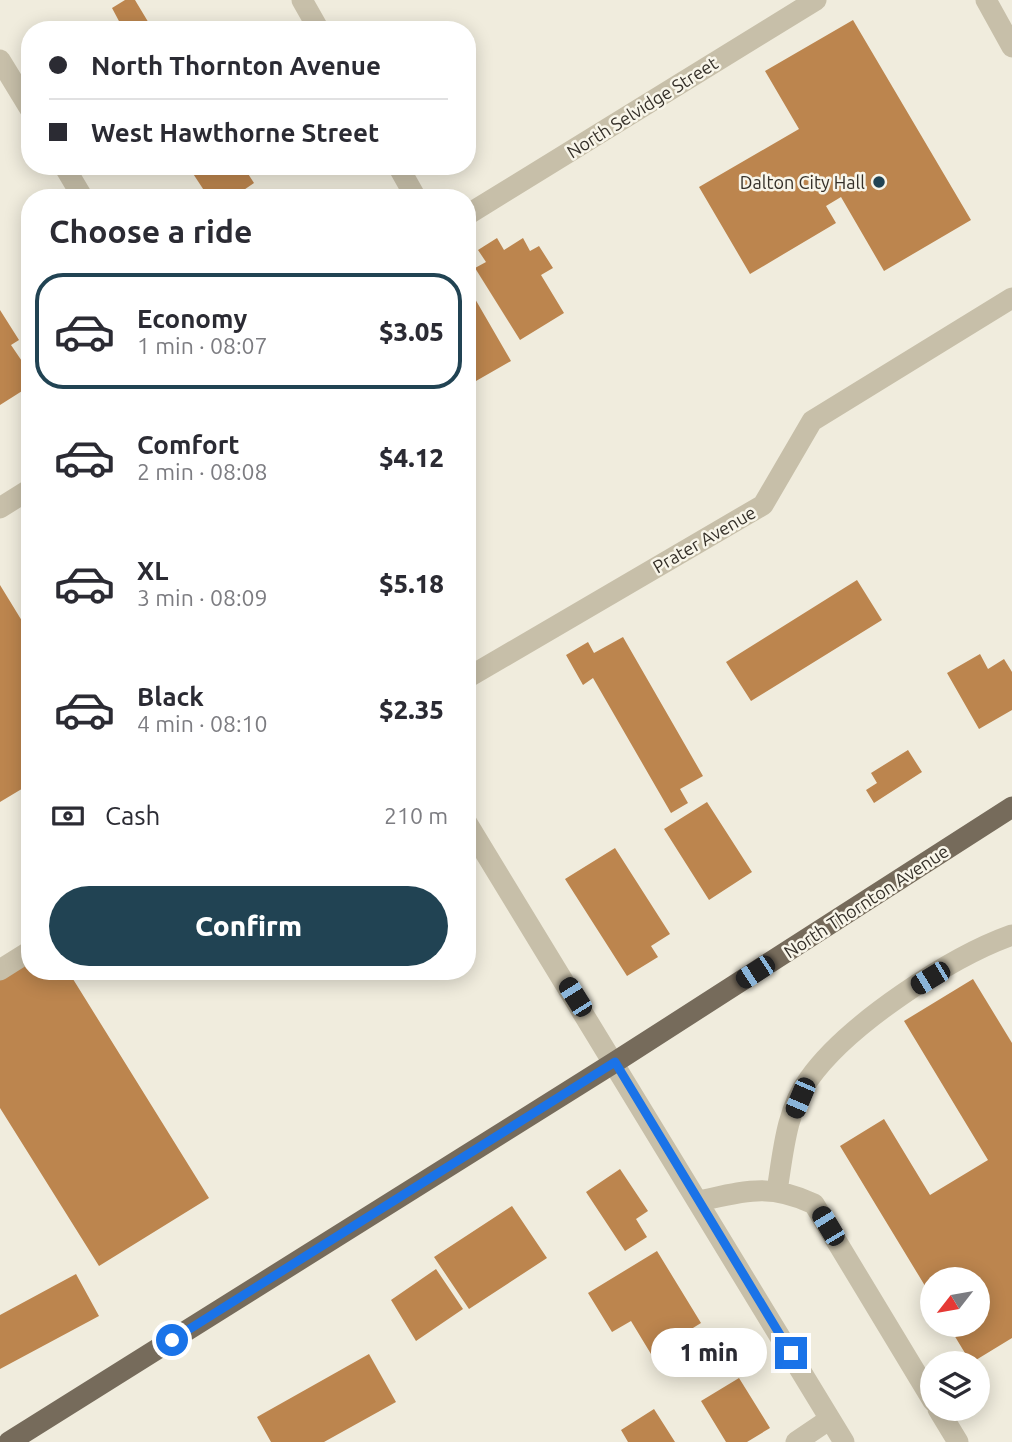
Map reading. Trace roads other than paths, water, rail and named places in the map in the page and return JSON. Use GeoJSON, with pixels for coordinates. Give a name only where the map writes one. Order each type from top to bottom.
{"type":"FeatureCollection","features":[{"type":"Feature","properties":{"kind":"main road","name":"North Thornton Avenue"},"geometry":{"type":"LineString","coordinates":[[9,1442],[615,1062],[1012,807]]}},
{"type":"Feature","properties":{"kind":"street"},"geometry":{"type":"LineString","coordinates":[[302,0],[314,21]]}},
{"type":"Feature","properties":{"kind":"street","name":"North Selvidge Street"},"geometry":{"type":"LineString","coordinates":[[476,209],[816,0]]}},
{"type":"Feature","properties":{"kind":"street"},"geometry":{"type":"LineString","coordinates":[[986,0],[1012,47]]}},
{"type":"Feature","properties":{"kind":"street"},"geometry":{"type":"LineString","coordinates":[[0,60],[21,94]]}},
{"type":"Feature","properties":{"kind":"street","name":"Prater Avenue"},"geometry":{"type":"LineString","coordinates":[[476,673],[763,505],[812,421],[1012,298]]}},
{"type":"Feature","properties":{"kind":"street"},"geometry":{"type":"LineString","coordinates":[[0,508],[21,495]]}},
{"type":"Feature","properties":{"kind":"street"},"geometry":{"type":"LineString","coordinates":[[476,838],[844,1442]]}},
{"type":"Feature","properties":{"kind":"street"},"geometry":{"type":"LineString","coordinates":[[778,1191],[786,1133],[807,1080],[846,1037],[891,1002],[989,943],[1012,935]]}},
{"type":"Feature","properties":{"kind":"street"},"geometry":{"type":"LineString","coordinates":[[0,970],[21,957]]}},
{"type":"Feature","properties":{"kind":"street"},"geometry":{"type":"LineString","coordinates":[[699,1201],[750,1190],[788,1192],[814,1204],[920,1379]]}},
{"type":"Feature","properties":{"kind":"street"},"geometry":{"type":"LineString","coordinates":[[796,1442],[830,1419]]}},
{"type":"Feature","properties":{"kind":"street"},"geometry":{"type":"LineString","coordinates":[[945,1421],[958,1442]]}},
{"type":"Feature","properties":{"kind":"place","name":"Dalton City Hall"},"geometry":{"type":"Point","coordinates":[879,182]}}]}
